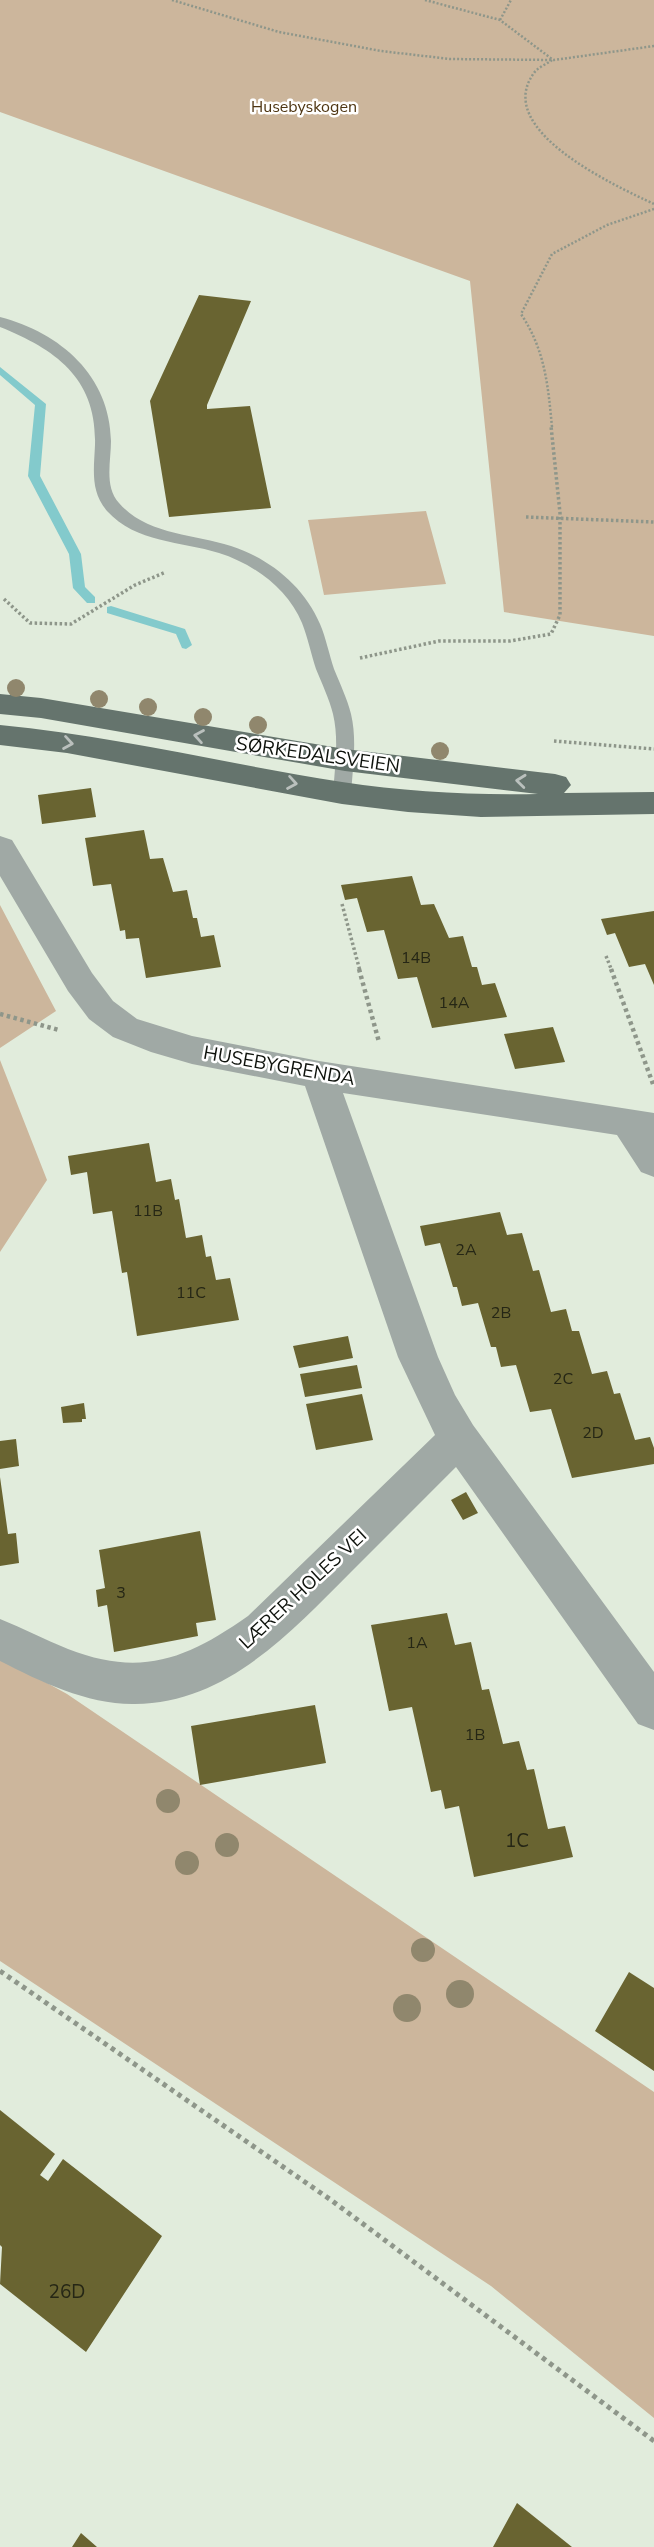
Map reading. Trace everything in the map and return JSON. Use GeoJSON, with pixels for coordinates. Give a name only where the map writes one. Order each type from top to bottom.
{"type":"FeatureCollection","features":[{"type":"Feature","properties":{"kind":"main road","name":"SØRKEDALSVEIEN"},"geometry":{"type":"LineString","coordinates":[[0,704],[41,708],[345,760],[552,785],[645,803]]}},
{"type":"Feature","properties":{"kind":"main road","name":"SØRKEDALSVEIEN"},"geometry":{"type":"LineString","coordinates":[[0,735],[67,742],[342,793],[481,806],[645,803]]}},
{"type":"Feature","properties":{"kind":"street","name":"HUSEBYGRENDA"},"geometry":{"type":"LineString","coordinates":[[0,848],[80,982],[101,1010],[125,1028],[151,1039],[192,1050],[320,1075],[641,1125]]}},
{"type":"Feature","properties":{"kind":"street"},"geometry":{"type":"LineString","coordinates":[[320,1075],[418,1357],[439,1405],[459,1438],[654,1709]]}},
{"type":"Feature","properties":{"kind":"street"},"geometry":{"type":"LineString","coordinates":[[641,1125],[654,1161]]}},
{"type":"Feature","properties":{"kind":"street","name":"LÆRER HOLES VEI"},"geometry":{"type":"LineString","coordinates":[[0,1639],[44,1663],[85,1677],[115,1683],[145,1684],[179,1679],[209,1668],[234,1654],[263,1630],[459,1438]]}},
{"type":"Feature","properties":{"kind":"lane"},"geometry":{"type":"LineString","coordinates":[[0,322],[62,352],[93,389],[102,409],[104,424],[103,490],[120,515],[157,534],[221,548],[263,566],[303,607],[343,717],[345,760],[342,793]]}},
{"type":"Feature","properties":{"kind":"path"},"geometry":{"type":"LineString","coordinates":[[172,0],[202,6],[275,31],[381,52],[473,60],[552,60],[654,46]]}},
{"type":"Feature","properties":{"kind":"path"},"geometry":{"type":"LineString","coordinates":[[425,0],[500,20],[552,60]]}},
{"type":"Feature","properties":{"kind":"path"},"geometry":{"type":"LineString","coordinates":[[500,20],[511,0]]}},
{"type":"Feature","properties":{"kind":"path"},"geometry":{"type":"LineString","coordinates":[[552,60],[534,73],[526,96],[533,121],[554,147],[598,176],[654,204]]}},
{"type":"Feature","properties":{"kind":"path"},"geometry":{"type":"LineString","coordinates":[[325,667],[439,641],[533,641],[551,634],[560,615],[560,518],[545,369],[535,335],[521,314],[552,254],[607,225],[654,209]]}},
{"type":"Feature","properties":{"kind":"path"},"geometry":{"type":"LineString","coordinates":[[526,517],[654,522]]}},
{"type":"Feature","properties":{"kind":"path"},"geometry":{"type":"LineString","coordinates":[[4,599],[30,623],[71,624],[135,585],[221,548]]}},
{"type":"Feature","properties":{"kind":"path"},"geometry":{"type":"LineString","coordinates":[[342,904],[383,1056],[383,1084]]}},
{"type":"Feature","properties":{"kind":"path"},"geometry":{"type":"LineString","coordinates":[[606,956],[654,1087]]}},
{"type":"Feature","properties":{"kind":"path"},"geometry":{"type":"LineString","coordinates":[[0,1971],[168,2082],[473,2302],[654,2441]]}},
{"type":"Feature","properties":{"kind":"green space","name":"Husebyskogen"},"geometry":{"type":"Polygon","coordinates":[[[0,0],[654,0],[654,636],[504,612],[470,281],[0,112],[0,0]]]}},
{"type":"Feature","properties":{"kind":"green space"},"geometry":{"type":"Polygon","coordinates":[[[426,511],[446,584],[324,595],[308,520],[426,511]]]}},
{"type":"Feature","properties":{"kind":"green space"},"geometry":{"type":"Polygon","coordinates":[[[0,905],[56,1011],[0,1048],[0,905]]]}},
{"type":"Feature","properties":{"kind":"green space"},"geometry":{"type":"Polygon","coordinates":[[[0,1060],[47,1180],[0,1252],[0,1060]]]}},
{"type":"Feature","properties":{"kind":"green space"},"geometry":{"type":"Polygon","coordinates":[[[0,1657],[67,1694],[654,2092],[654,2418],[491,2286],[0,1961],[0,1657]]]}},
{"type":"Feature","properties":{"kind":"building"},"geometry":{"type":"Polygon","coordinates":[[[199,295],[251,301],[207,409],[250,406],[271,508],[169,517],[150,401],[199,295]]]}},
{"type":"Feature","properties":{"kind":"building"},"geometry":{"type":"Polygon","coordinates":[[[91,788],[96,817],[42,824],[38,795],[91,788]]]}},
{"type":"Feature","properties":{"kind":"building"},"geometry":{"type":"Polygon","coordinates":[[[144,830],[150,859],[163,858],[173,892],[187,890],[193,918],[197,918],[201,937],[214,935],[221,967],[146,978],[139,938],[126,939],[125,930],[120,931],[111,884],[93,886],[85,838],[144,830]]]}},
{"type":"Feature","properties":{"kind":"building"},"geometry":{"type":"Polygon","coordinates":[[[412,876],[421,905],[434,904],[449,938],[463,936],[472,967],[477,967],[482,985],[495,983],[507,1017],[432,1028],[417,977],[398,979],[384,930],[367,932],[357,898],[345,900],[341,885],[412,876]]]}},
{"type":"Feature","properties":{"kind":"building"},"geometry":{"type":"Polygon","coordinates":[[[654,911],[654,985],[645,964],[629,967],[615,933],[607,935],[601,919],[654,911]]]}},
{"type":"Feature","properties":{"kind":"building"},"geometry":{"type":"Polygon","coordinates":[[[553,1027],[565,1062],[515,1069],[504,1034],[553,1027]]]}},
{"type":"Feature","properties":{"kind":"building"},"geometry":{"type":"Polygon","coordinates":[[[149,1143],[156,1182],[171,1179],[175,1200],[179,1199],[186,1238],[202,1235],[206,1257],[211,1256],[216,1280],[230,1278],[239,1320],[137,1336],[127,1272],[122,1273],[112,1211],[93,1214],[87,1172],[71,1175],[68,1156],[149,1143]]]}},
{"type":"Feature","properties":{"kind":"building"},"geometry":{"type":"Polygon","coordinates":[[[500,1212],[507,1235],[522,1233],[533,1271],[539,1270],[551,1312],[566,1309],[572,1331],[579,1331],[592,1374],[607,1371],[614,1394],[620,1393],[635,1440],[650,1437],[654,1448],[654,1464],[572,1478],[551,1409],[530,1412],[516,1365],[501,1367],[496,1347],[491,1347],[478,1303],[462,1306],[457,1287],[453,1287],[440,1243],[425,1246],[420,1226],[500,1212]]]}},
{"type":"Feature","properties":{"kind":"building"},"geometry":{"type":"Polygon","coordinates":[[[348,1336],[353,1358],[299,1368],[293,1346],[348,1336]]]}},
{"type":"Feature","properties":{"kind":"building"},"geometry":{"type":"Polygon","coordinates":[[[357,1365],[362,1388],[305,1397],[300,1374],[357,1365]]]}},
{"type":"Feature","properties":{"kind":"building"},"geometry":{"type":"Polygon","coordinates":[[[362,1394],[373,1440],[316,1450],[306,1404],[362,1394]]]}},
{"type":"Feature","properties":{"kind":"building"},"geometry":{"type":"Polygon","coordinates":[[[84,1403],[86,1419],[82,1419],[82,1422],[63,1423],[61,1407],[84,1403]]]}},
{"type":"Feature","properties":{"kind":"building"},"geometry":{"type":"Polygon","coordinates":[[[16,1439],[19,1466],[0,1469],[0,1441],[16,1439]]]}},
{"type":"Feature","properties":{"kind":"building"},"geometry":{"type":"Polygon","coordinates":[[[0,1477],[8,1534],[16,1533],[19,1563],[0,1566],[0,1477]]]}},
{"type":"Feature","properties":{"kind":"building"},"geometry":{"type":"Polygon","coordinates":[[[466,1492],[478,1513],[463,1520],[451,1500],[466,1492]]]}},
{"type":"Feature","properties":{"kind":"building"},"geometry":{"type":"Polygon","coordinates":[[[200,1531],[216,1620],[196,1623],[198,1636],[114,1652],[107,1605],[98,1607],[96,1590],[105,1588],[99,1550],[200,1531]]]}},
{"type":"Feature","properties":{"kind":"building"},"geometry":{"type":"Polygon","coordinates":[[[447,1613],[455,1645],[471,1642],[482,1690],[489,1689],[503,1744],[519,1741],[527,1770],[534,1769],[548,1829],[565,1826],[573,1857],[474,1877],[459,1806],[445,1809],[441,1790],[431,1792],[412,1707],[389,1711],[371,1625],[447,1613]]]}},
{"type":"Feature","properties":{"kind":"building"},"geometry":{"type":"Polygon","coordinates":[[[315,1705],[326,1763],[200,1785],[191,1726],[315,1705]]]}},
{"type":"Feature","properties":{"kind":"building"},"geometry":{"type":"Polygon","coordinates":[[[629,1972],[654,1988],[654,2071],[595,2031],[629,1972]]]}},
{"type":"Feature","properties":{"kind":"building"},"geometry":{"type":"Polygon","coordinates":[[[0,2110],[55,2154],[40,2175],[48,2181],[63,2159],[162,2236],[86,2352],[0,2284],[0,2110]]]}},
{"type":"Feature","properties":{"kind":"building"},"geometry":{"type":"Polygon","coordinates":[[[517,2503],[572,2547],[493,2547],[517,2503]]]}},
{"type":"Feature","properties":{"kind":"building"},"geometry":{"type":"Polygon","coordinates":[[[81,2533],[97,2547],[72,2547],[81,2533]]]}},
{"type":"Feature","properties":{"kind":"waterway"},"geometry":{"type":"LineString","coordinates":[[0,370],[41,404],[34,476],[75,554],[79,588],[91,600]]}},
{"type":"Feature","properties":{"kind":"waterway"},"geometry":{"type":"LineString","coordinates":[[111,610],[181,632],[186,645]]}}]}
